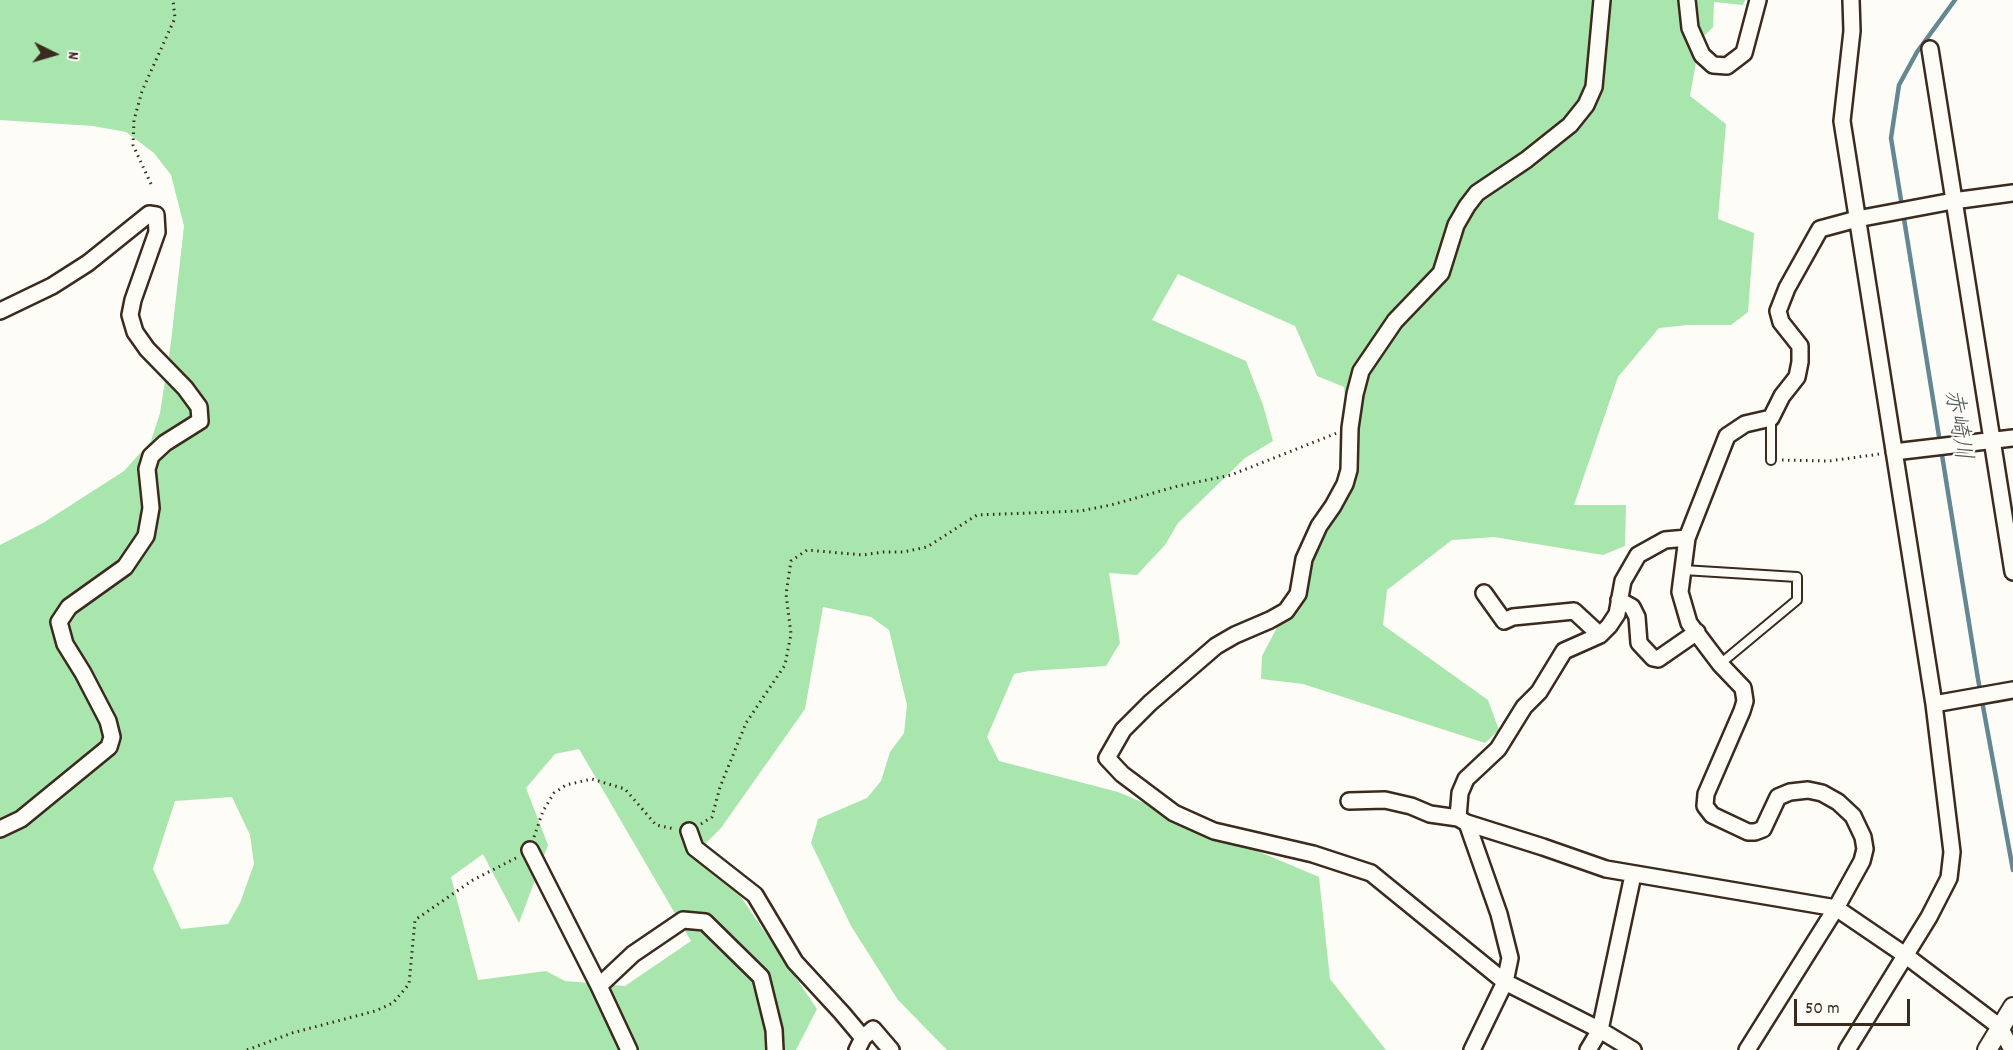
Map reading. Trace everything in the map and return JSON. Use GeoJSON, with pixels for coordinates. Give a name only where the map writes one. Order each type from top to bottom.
{"type":"FeatureCollection","features":[{"type":"Feature","properties":{"kind":"street"},"geometry":{"type":"LineString","coordinates":[[1602,0],[1594,87],[1586,105],[1570,125],[1526,160],[1477,193],[1456,225],[1441,273],[1395,321],[1361,371],[1354,394],[1349,470],[1345,484],[1319,526],[1304,559],[1298,594],[1286,611],[1216,646],[1150,703],[1123,730],[1107,758],[1122,774],[1174,813],[1214,831],[1313,854],[1371,873],[1505,982],[1600,1030],[1633,1050]]}},
{"type":"Feature","properties":{"kind":"street"},"geometry":{"type":"LineString","coordinates":[[1687,0],[1690,28],[1702,55],[1713,65],[1727,66],[1744,53],[1758,0]]}},
{"type":"Feature","properties":{"kind":"street"},"geometry":{"type":"LineString","coordinates":[[1847,1050],[1929,917],[1949,878],[1952,852],[1934,704],[1842,121],[1852,31],[1851,0]]}},
{"type":"Feature","properties":{"kind":"street"},"geometry":{"type":"LineString","coordinates":[[1930,49],[2013,572]]}},
{"type":"Feature","properties":{"kind":"street"},"geometry":{"type":"LineString","coordinates":[[1747,1050],[1836,908],[1862,861],[1865,849],[1863,837],[1853,816],[1838,802],[1822,793],[1808,790],[1790,792],[1778,797],[1763,829],[1748,832],[1712,815],[1705,806],[1706,794],[1745,700],[1743,688],[1720,664],[1689,622],[1680,592],[1687,538],[1727,436],[1746,424],[1771,418],[1782,396],[1797,377],[1800,346],[1781,322],[1778,311],[1787,288],[1820,229],[1857,219],[1953,201],[2013,193]]}},
{"type":"Feature","properties":{"kind":"street"},"geometry":{"type":"LineString","coordinates":[[0,311],[52,286],[87,263],[149,214],[156,215],[157,232],[130,315],[135,332],[147,349],[186,388],[199,407],[200,421],[165,443],[151,456],[147,469],[151,508],[146,536],[125,567],[69,607],[59,622],[64,644],[83,673],[108,721],[112,737],[109,747],[21,819],[0,830]]}},
{"type":"Feature","properties":{"kind":"street"},"geometry":{"type":"LineString","coordinates":[[1894,452],[2013,438]]}},
{"type":"Feature","properties":{"kind":"street"},"geometry":{"type":"LineString","coordinates":[[1472,1050],[1505,982],[1510,958],[1499,914],[1462,821],[1460,793],[1466,778],[1498,749],[1524,706],[1539,692],[1564,651],[1600,634],[1617,614],[1623,581],[1638,555],[1665,540],[1687,538]]}},
{"type":"Feature","properties":{"kind":"street"},"geometry":{"type":"LineString","coordinates":[[1484,593],[1504,621],[1513,617],[1574,611],[1600,634]]}},
{"type":"Feature","properties":{"kind":"street"},"geometry":{"type":"LineString","coordinates":[[1619,600],[1632,608],[1637,617],[1639,643],[1653,658],[1658,659],[1697,632]]}},
{"type":"Feature","properties":{"kind":"street"},"geometry":{"type":"LineString","coordinates":[[1934,704],[2013,690]]}},
{"type":"Feature","properties":{"kind":"street"},"geometry":{"type":"LineString","coordinates":[[1349,801],[1385,800],[1411,806],[1430,814],[1462,821],[1544,847],[1606,869],[1633,875],[1836,908],[1905,955],[2000,1027],[2012,1050]]}},
{"type":"Feature","properties":{"kind":"street"},"geometry":{"type":"LineString","coordinates":[[690,831],[695,848],[754,895],[795,962],[860,1044],[873,1029],[891,1050]]}},
{"type":"Feature","properties":{"kind":"street"},"geometry":{"type":"LineString","coordinates":[[530,850],[629,1050]]}},
{"type":"Feature","properties":{"kind":"street"},"geometry":{"type":"LineString","coordinates":[[1588,1050],[1600,1030],[1633,875]]}},
{"type":"Feature","properties":{"kind":"street"},"geometry":{"type":"LineString","coordinates":[[599,986],[633,954],[683,920],[705,922],[760,977],[774,1030],[775,1050]]}},
{"type":"Feature","properties":{"kind":"street"},"geometry":{"type":"LineString","coordinates":[[1987,1050],[2013,1007]]}},
{"type":"Feature","properties":{"kind":"lane"},"geometry":{"type":"LineString","coordinates":[[1771,418],[1771,460]]}},
{"type":"Feature","properties":{"kind":"lane"},"geometry":{"type":"LineString","coordinates":[[1683,570],[1797,577],[1797,600],[1720,664]]}},
{"type":"Feature","properties":{"kind":"path"},"geometry":{"type":"LineString","coordinates":[[151,184],[134,145],[134,120],[142,91],[175,18],[173,0]]}},
{"type":"Feature","properties":{"kind":"path"},"geometry":{"type":"LineString","coordinates":[[247,1050],[292,1033],[375,1011],[393,1003],[409,984],[415,920],[473,880],[530,850],[543,811],[554,793],[566,785],[592,779],[625,789],[656,825],[690,831],[712,817],[720,788],[746,723],[785,665],[791,634],[786,594],[791,561],[807,550],[864,555],[919,549],[927,547],[977,515],[1080,511],[1111,505],[1178,486],[1231,475],[1350,428]]}},
{"type":"Feature","properties":{"kind":"path"},"geometry":{"type":"LineString","coordinates":[[1771,460],[1829,461],[1894,452]]}},
{"type":"Feature","properties":{"kind":"green space"},"geometry":{"type":"Polygon","coordinates":[[[0,0],[1745,0],[1743,5],[1714,2],[1713,27],[1700,40],[1690,96],[1726,124],[1718,219],[1754,233],[1748,312],[1731,325],[1687,325],[1659,328],[1618,377],[1574,505],[1626,505],[1625,546],[1603,555],[1494,537],[1452,540],[1387,590],[1383,625],[1488,700],[1499,730],[1485,743],[1303,684],[1261,679],[1262,656],[1355,479],[1344,387],[1317,376],[1295,326],[1178,274],[1152,320],[1246,361],[1263,405],[1273,441],[1245,458],[1178,523],[1165,545],[1137,575],[1109,573],[1120,643],[1106,666],[1014,674],[987,737],[999,761],[1118,792],[1319,877],[1330,979],[1386,1050],[947,1050],[898,1000],[851,926],[811,843],[818,819],[867,798],[881,781],[890,752],[904,733],[907,705],[889,630],[871,617],[823,607],[805,709],[721,828],[705,844],[817,1009],[796,1050],[0,1050],[0,545],[43,523],[124,471],[151,441],[160,413],[171,342],[184,226],[171,175],[154,153],[126,132],[93,126],[0,120],[0,0]],[[579,749],[555,754],[526,788],[548,845],[519,923],[483,854],[451,877],[478,980],[546,971],[565,981],[625,986],[691,941],[579,749]],[[232,797],[175,801],[153,869],[181,929],[228,924],[240,903],[254,864],[250,835],[232,797]]]}},
{"type":"Feature","properties":{"kind":"waterway","name":"赤崎川"},"geometry":{"type":"LineString","coordinates":[[1955,0],[1917,52],[1899,85],[1891,138],[1978,679],[2013,870]]}}]}
